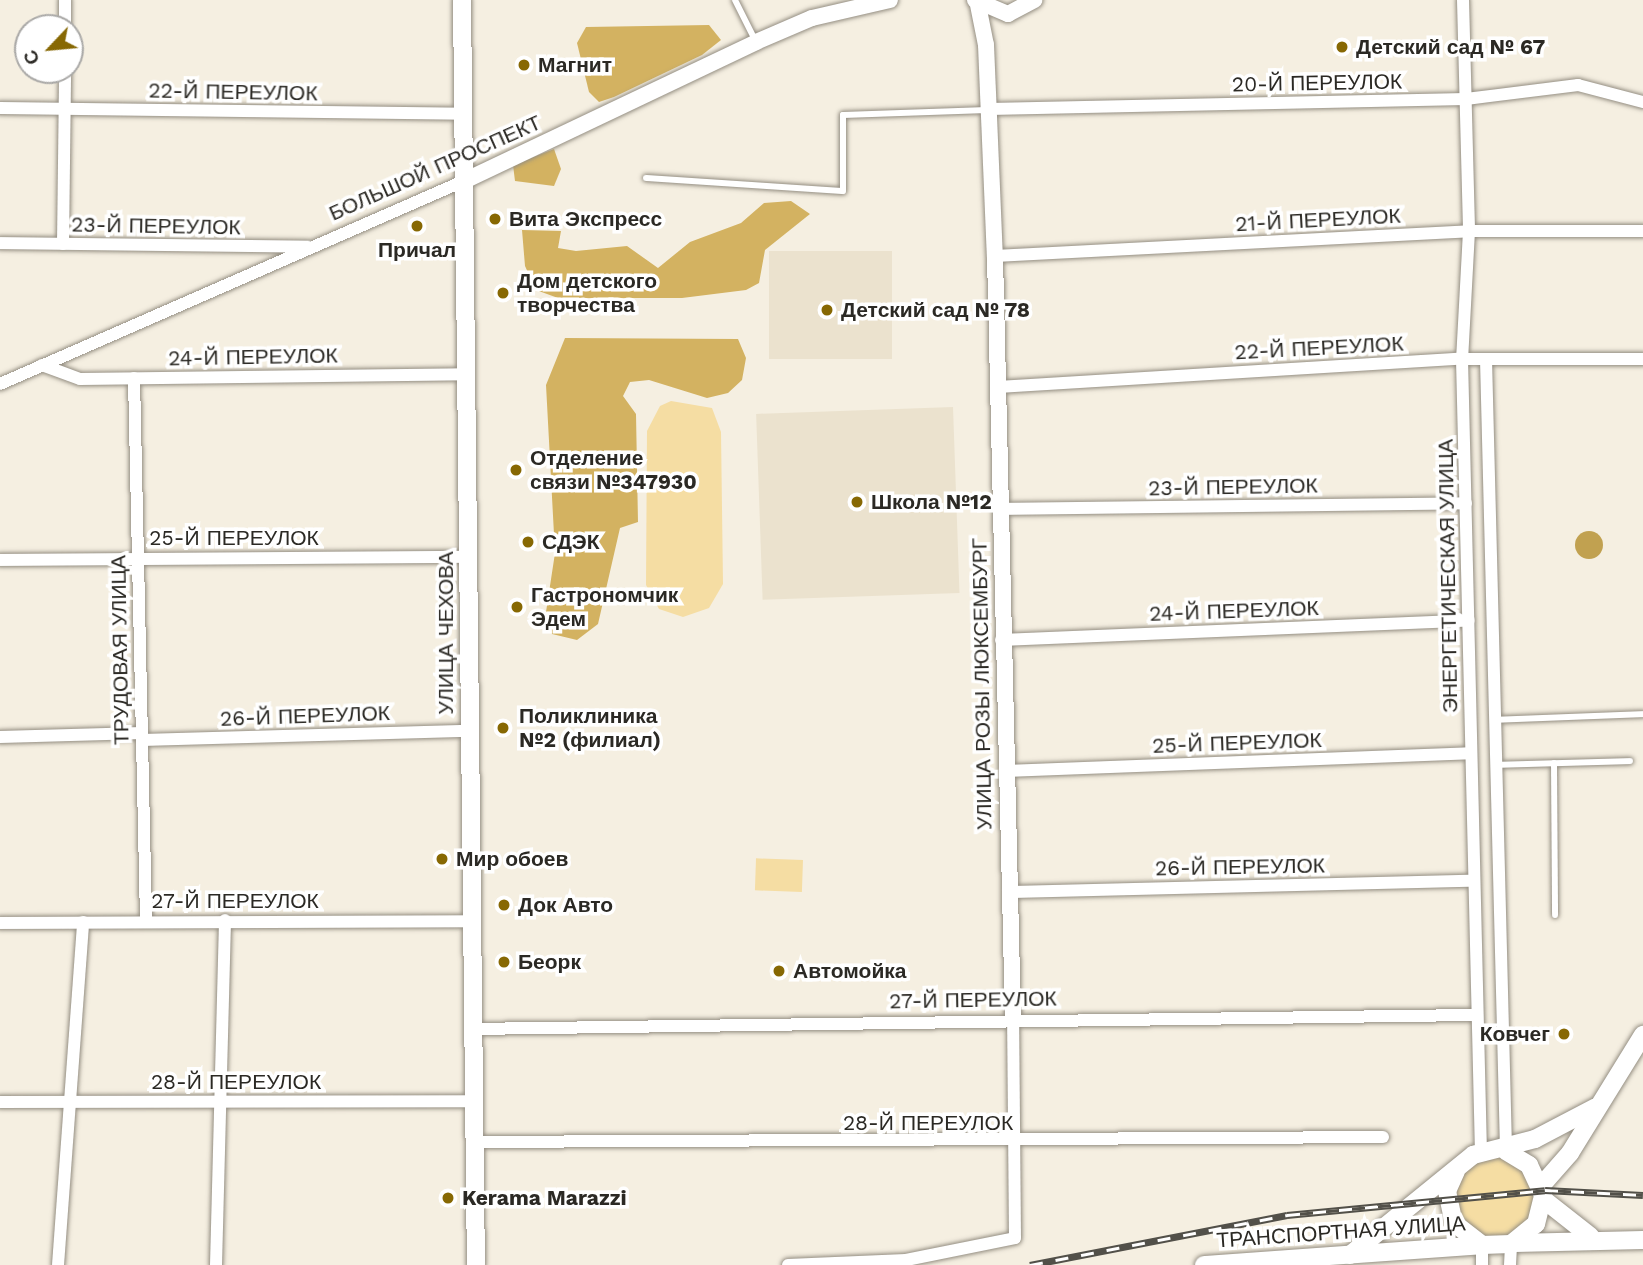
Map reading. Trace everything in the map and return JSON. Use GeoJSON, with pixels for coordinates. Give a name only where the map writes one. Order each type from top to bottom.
{"type":"FeatureCollection","features":[{"type":"Feature","properties":{"kind":"main road","name":"УЛИЦА ЧЕХОВА"},"geometry":{"type":"LineString","coordinates":[[462,0],[466,180],[470,1029],[476,1265]]}},
{"type":"Feature","properties":{"kind":"main road"},"geometry":{"type":"LineString","coordinates":[[1511,1244],[1532,1229],[1542,1193],[1643,1035]]}},
{"type":"Feature","properties":{"kind":"main road"},"geometry":{"type":"LineString","coordinates":[[1350,1255],[1462,1163],[1480,1152],[1506,1151],[1594,1108]]}},
{"type":"Feature","properties":{"kind":"main road"},"geometry":{"type":"LineString","coordinates":[[1506,1151],[1529,1164],[1542,1193],[1590,1236]]}},
{"type":"Feature","properties":{"kind":"main road"},"geometry":{"type":"LineString","coordinates":[[1462,1163],[1447,1191],[1449,1212],[1461,1233],[1482,1245],[1590,1236],[1643,1240]]}},
{"type":"Feature","properties":{"kind":"main road","name":"ТРАНСПОРТНАЯ УЛИЦА"},"geometry":{"type":"LineString","coordinates":[[1214,1264],[1482,1245]]}},
{"type":"Feature","properties":{"kind":"street","name":"БОЛЬШОЙ ПРОСПЕКТ"},"geometry":{"type":"LineString","coordinates":[[0,384],[466,180],[756,41],[812,18],[890,0]]}},
{"type":"Feature","properties":{"kind":"street"},"geometry":{"type":"LineString","coordinates":[[986,45],[1008,14],[1034,0]]}},
{"type":"Feature","properties":{"kind":"street","name":"ЭНЕРГЕТИЧЕСКАЯ УЛИЦА"},"geometry":{"type":"LineString","coordinates":[[1463,0],[1468,231],[1462,359],[1480,1152]]}},
{"type":"Feature","properties":{"kind":"street","name":"УЛИЦА РОЗЫ ЛЮКСЕМБУРГ"},"geometry":{"type":"LineString","coordinates":[[976,2],[1008,14]]}},
{"type":"Feature","properties":{"kind":"street","name":"УЛИЦА РОЗЫ ЛЮКСЕМБУРГ"},"geometry":{"type":"LineString","coordinates":[[788,1265],[906,1261],[1015,1238],[1018,1142],[1000,640],[995,256],[986,45],[976,2]]}},
{"type":"Feature","properties":{"kind":"street"},"geometry":{"type":"LineString","coordinates":[[63,244],[65,84]]}},
{"type":"Feature","properties":{"kind":"street","name":"20-Й ПЕРЕУЛОК"},"geometry":{"type":"LineString","coordinates":[[989,109],[1466,99],[1578,85],[1643,102]]}},
{"type":"Feature","properties":{"kind":"street","name":"22-Й ПЕРЕУЛОК"},"geometry":{"type":"LineString","coordinates":[[0,108],[465,114]]}},
{"type":"Feature","properties":{"kind":"street","name":"21-Й ПЕРЕУЛОК"},"geometry":{"type":"LineString","coordinates":[[995,256],[1468,231],[1643,230]]}},
{"type":"Feature","properties":{"kind":"street","name":"23-Й ПЕРЕУЛОК"},"geometry":{"type":"LineString","coordinates":[[0,243],[312,247]]}},
{"type":"Feature","properties":{"kind":"street","name":"22-Й ПЕРЕУЛОК"},"geometry":{"type":"LineString","coordinates":[[998,387],[1462,359],[1643,359]]}},
{"type":"Feature","properties":{"kind":"street"},"geometry":{"type":"LineString","coordinates":[[1486,359],[1493,765],[1506,1151]]}},
{"type":"Feature","properties":{"kind":"street","name":"24-Й ПЕРЕУЛОК"},"geometry":{"type":"LineString","coordinates":[[42,365],[80,379],[467,373]]}},
{"type":"Feature","properties":{"kind":"street","name":"ТРУДОВАЯ УЛИЦА"},"geometry":{"type":"LineString","coordinates":[[134,378],[146,920]]}},
{"type":"Feature","properties":{"kind":"street","name":"23-Й ПЕРЕУЛОК"},"geometry":{"type":"LineString","coordinates":[[1000,509],[1466,503]]}},
{"type":"Feature","properties":{"kind":"street","name":"25-Й ПЕРЕУЛОК"},"geometry":{"type":"LineString","coordinates":[[0,560],[468,557]]}},
{"type":"Feature","properties":{"kind":"street","name":"24-Й ПЕРЕУЛОК"},"geometry":{"type":"LineString","coordinates":[[1000,640],[1469,620]]}},
{"type":"Feature","properties":{"kind":"street"},"geometry":{"type":"LineString","coordinates":[[1470,658],[1491,657]]}},
{"type":"Feature","properties":{"kind":"street","name":"26-Й ПЕРЕУЛОК"},"geometry":{"type":"LineString","coordinates":[[0,737],[469,731]]}},
{"type":"Feature","properties":{"kind":"street","name":"25-Й ПЕРЕУЛОК"},"geometry":{"type":"LineString","coordinates":[[1005,771],[1471,754]]}},
{"type":"Feature","properties":{"kind":"street","name":"26-Й ПЕРЕУЛОК"},"geometry":{"type":"LineString","coordinates":[[1009,892],[1473,881]]}},
{"type":"Feature","properties":{"kind":"street","name":"27-Й ПЕРЕУЛОК"},"geometry":{"type":"LineString","coordinates":[[0,923],[146,920],[470,921]]}},
{"type":"Feature","properties":{"kind":"street"},"geometry":{"type":"LineString","coordinates":[[216,1265],[225,920]]}},
{"type":"Feature","properties":{"kind":"street"},"geometry":{"type":"LineString","coordinates":[[58,1265],[83,922]]}},
{"type":"Feature","properties":{"kind":"street","name":"27-Й ПЕРЕУЛОК"},"geometry":{"type":"LineString","coordinates":[[470,1029],[1013,1018],[1476,1015]]}},
{"type":"Feature","properties":{"kind":"street","name":"28-Й ПЕРЕУЛОК"},"geometry":{"type":"LineString","coordinates":[[0,1102],[471,1101]]}},
{"type":"Feature","properties":{"kind":"street","name":"28-Й ПЕРЕУЛОК"},"geometry":{"type":"LineString","coordinates":[[472,1142],[1018,1142],[1383,1137]]}},
{"type":"Feature","properties":{"kind":"street"},"geometry":{"type":"LineString","coordinates":[[1510,1265],[1511,1244]]}},
{"type":"Feature","properties":{"kind":"street"},"geometry":{"type":"LineString","coordinates":[[1482,1245],[1482,1265]]}},
{"type":"Feature","properties":{"kind":"lane"},"geometry":{"type":"LineString","coordinates":[[735,0],[756,41]]}},
{"type":"Feature","properties":{"kind":"lane"},"geometry":{"type":"LineString","coordinates":[[646,178],[843,191],[843,115],[989,109]]}},
{"type":"Feature","properties":{"kind":"lane"},"geometry":{"type":"LineString","coordinates":[[1492,720],[1643,714]]}},
{"type":"Feature","properties":{"kind":"lane"},"geometry":{"type":"LineString","coordinates":[[1493,765],[1630,761]]}},
{"type":"Feature","properties":{"kind":"lane"},"geometry":{"type":"LineString","coordinates":[[1554,763],[1555,915]]}},
{"type":"Feature","properties":{"kind":"shaded area"},"geometry":{"type":"Polygon","coordinates":[[[709,25],[721,40],[702,55],[599,102],[589,92],[577,43],[586,27],[709,25]]]}},
{"type":"Feature","properties":{"kind":"shaded area"},"geometry":{"type":"Polygon","coordinates":[[[554,149],[561,169],[554,186],[515,181],[513,165],[554,149]]]}},
{"type":"Feature","properties":{"kind":"shaded area"},"geometry":{"type":"Polygon","coordinates":[[[791,201],[810,214],[765,250],[759,283],[746,290],[682,298],[558,298],[536,290],[525,266],[522,230],[561,231],[558,248],[576,251],[627,246],[658,268],[690,242],[741,223],[764,203],[791,201]]]}},
{"type":"Feature","properties":{"kind":"shaded area"},"geometry":{"type":"Polygon","coordinates":[[[769,251],[892,251],[892,359],[769,359],[769,251]]]}},
{"type":"Feature","properties":{"kind":"shaded area"},"geometry":{"type":"Polygon","coordinates":[[[565,338],[738,339],[746,358],[742,380],[728,393],[707,398],[649,380],[630,382],[623,396],[636,414],[638,522],[620,528],[598,624],[577,640],[552,634],[546,612],[555,553],[546,385],[565,338]]]}},
{"type":"Feature","properties":{"kind":"shaded area"},"geometry":{"type":"Polygon","coordinates":[[[671,401],[712,408],[721,432],[723,584],[709,608],[683,617],[659,609],[646,585],[647,431],[660,406],[671,401]]]}},
{"type":"Feature","properties":{"kind":"shaded area","name":"Школа №12"},"geometry":{"type":"Polygon","coordinates":[[[953,407],[959,593],[763,600],[756,414],[953,407]]]}},
{"type":"Feature","properties":{"kind":"shaded area"},"geometry":{"type":"Polygon","coordinates":[[[1589,531],[1599,535],[1603,545],[1599,555],[1589,559],[1579,555],[1575,545],[1579,535],[1589,531]]]}},
{"type":"Feature","properties":{"kind":"shaded area"},"geometry":{"type":"Polygon","coordinates":[[[756,858],[803,860],[802,892],[755,890],[756,858]]]}},
{"type":"Feature","properties":{"kind":"shaded area"},"geometry":{"type":"Polygon","coordinates":[[[1487,1157],[1503,1157],[1524,1168],[1535,1189],[1535,1205],[1524,1226],[1503,1237],[1487,1237],[1473,1231],[1461,1219],[1455,1205],[1455,1189],[1461,1175],[1473,1163],[1487,1157]]]}},
{"type":"Feature","properties":{"kind":"railway"},"geometry":{"type":"LineString","coordinates":[[1030,1265],[1287,1215],[1545,1190],[1643,1195]]}},
{"type":"Feature","properties":{"kind":"place","name":"Детский сад № 67"},"geometry":{"type":"Point","coordinates":[1342,47]}},
{"type":"Feature","properties":{"kind":"place","name":"Магнит"},"geometry":{"type":"Point","coordinates":[524,65]}},
{"type":"Feature","properties":{"kind":"place","name":"Вита Экспресс"},"geometry":{"type":"Point","coordinates":[495,219]}},
{"type":"Feature","properties":{"kind":"place","name":"Причал"},"geometry":{"type":"Point","coordinates":[417,226]}},
{"type":"Feature","properties":{"kind":"place","name":"Дом детского творчества"},"geometry":{"type":"Point","coordinates":[503,293]}},
{"type":"Feature","properties":{"kind":"place","name":"Детский сад № 78"},"geometry":{"type":"Point","coordinates":[827,310]}},
{"type":"Feature","properties":{"kind":"place","name":"Отделение связи №347930"},"geometry":{"type":"Point","coordinates":[516,470]}},
{"type":"Feature","properties":{"kind":"place","name":"Школа №12"},"geometry":{"type":"Point","coordinates":[857,502]}},
{"type":"Feature","properties":{"kind":"place","name":"СДЭК"},"geometry":{"type":"Point","coordinates":[528,542]}},
{"type":"Feature","properties":{"kind":"place","name":"Гастрономчик Эдем"},"geometry":{"type":"Point","coordinates":[517,607]}},
{"type":"Feature","properties":{"kind":"place","name":"Поликлиника №2 (филиал)"},"geometry":{"type":"Point","coordinates":[503,728]}},
{"type":"Feature","properties":{"kind":"place","name":"Мир обоев"},"geometry":{"type":"Point","coordinates":[442,859]}},
{"type":"Feature","properties":{"kind":"place","name":"Док Авто"},"geometry":{"type":"Point","coordinates":[504,905]}},
{"type":"Feature","properties":{"kind":"place","name":"Беорк"},"geometry":{"type":"Point","coordinates":[504,962]}},
{"type":"Feature","properties":{"kind":"place","name":"Автомойка"},"geometry":{"type":"Point","coordinates":[779,971]}},
{"type":"Feature","properties":{"kind":"place","name":"Ковчег"},"geometry":{"type":"Point","coordinates":[1564,1034]}},
{"type":"Feature","properties":{"kind":"place","name":"Kerama Marazzi"},"geometry":{"type":"Point","coordinates":[448,1198]}}]}
